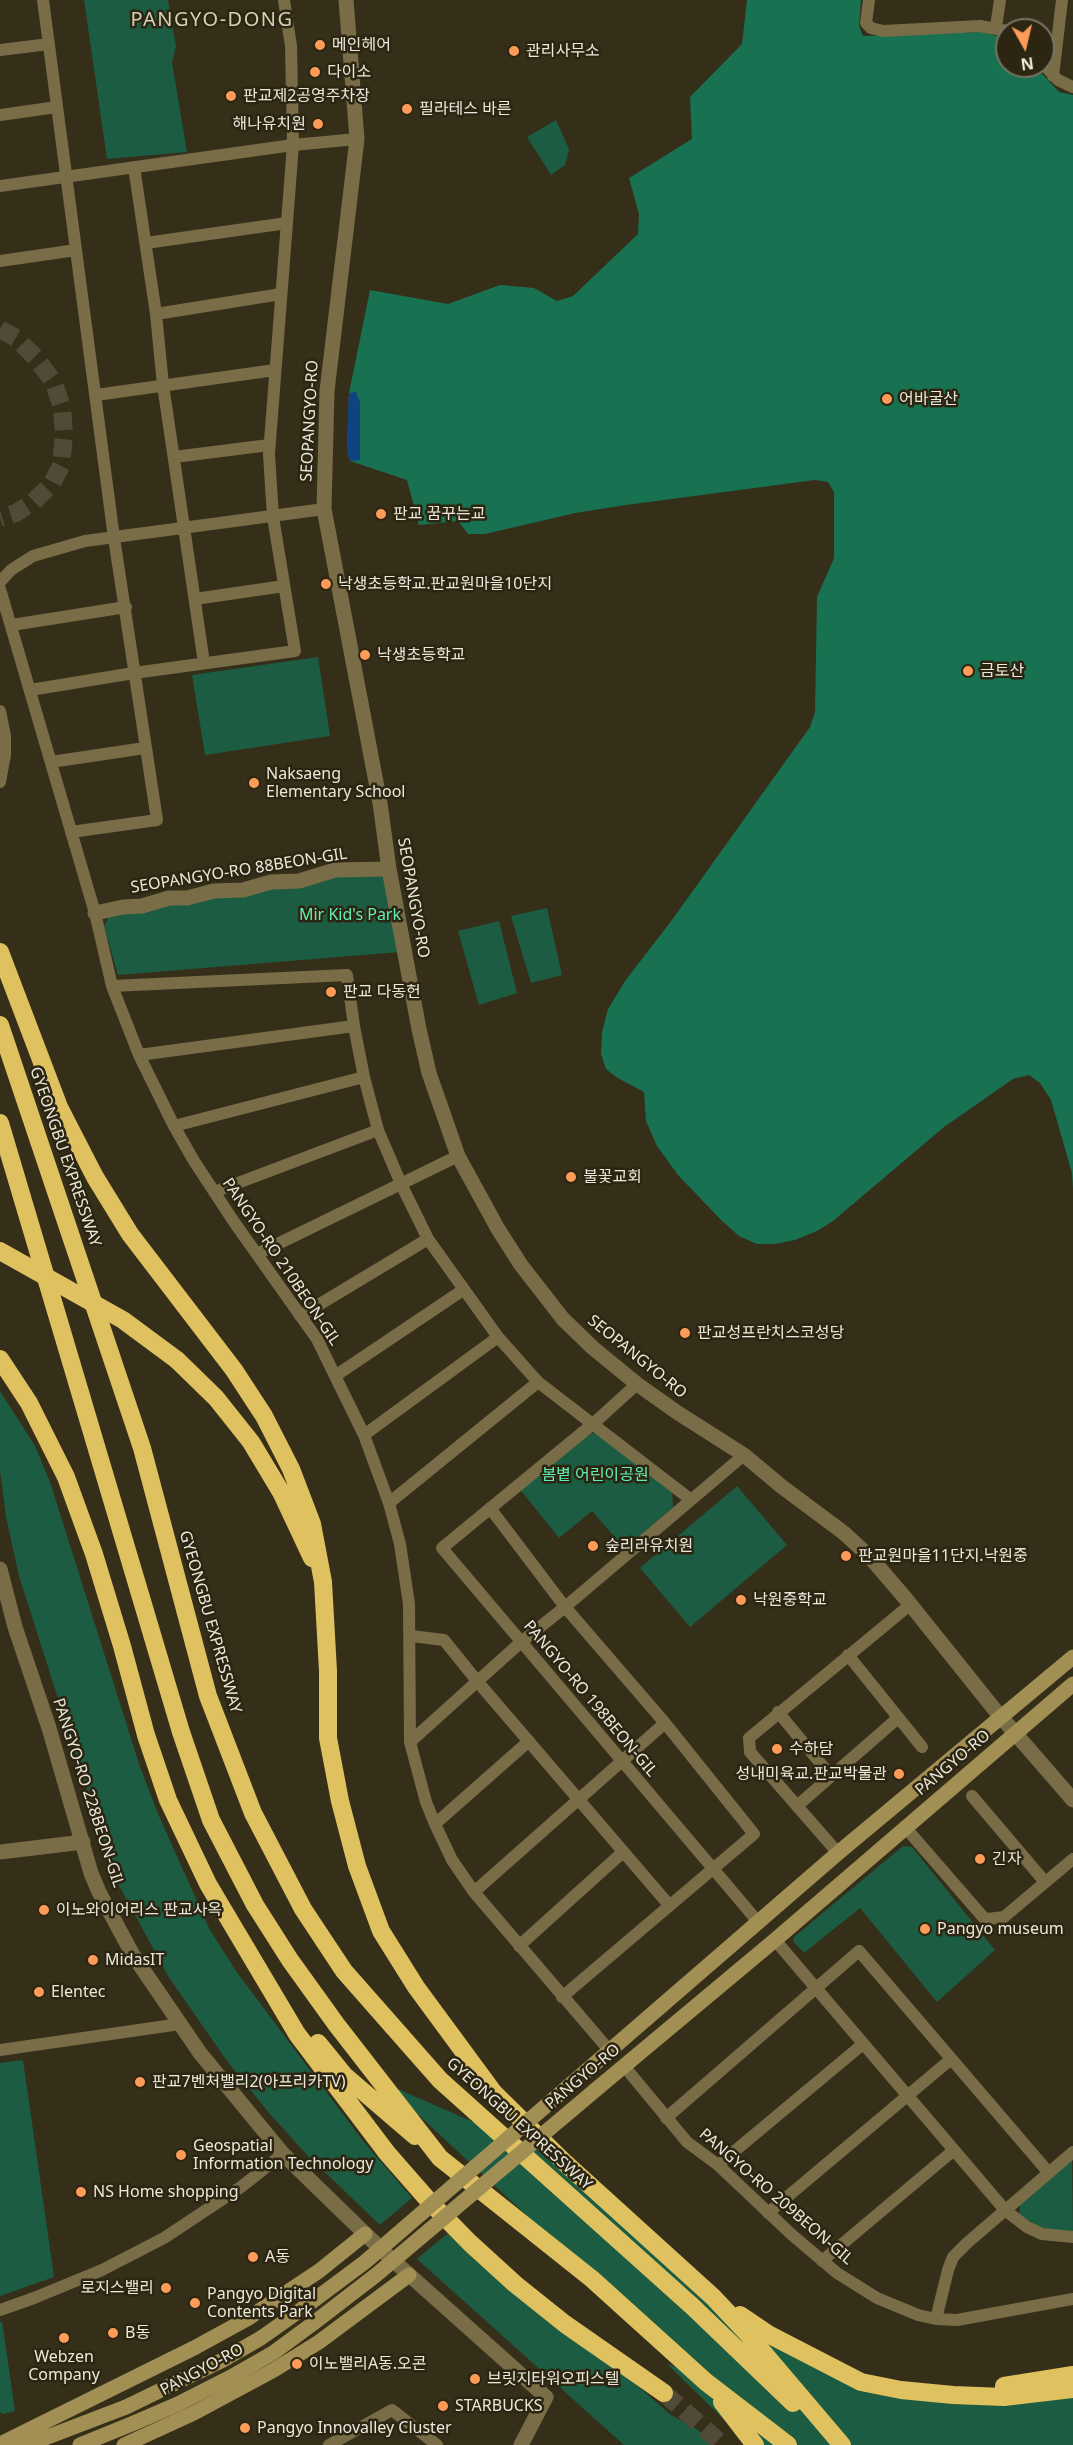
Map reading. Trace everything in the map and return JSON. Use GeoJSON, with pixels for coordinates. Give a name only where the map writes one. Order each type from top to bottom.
{"type":"FeatureCollection","features":[{"type":"Feature","properties":{"kind":"highway"},"geometry":{"type":"LineString","coordinates":[[0,952],[59,1107],[95,1177],[130,1234],[234,1370],[264,1416],[291,1468],[312,1524],[323,1582],[328,1671],[328,1738],[340,1801],[357,1866],[381,1931],[416,1987],[494,2092],[563,2162],[713,2297],[746,2332],[840,2445]]}},
{"type":"Feature","properties":{"kind":"highway","name":"GYEONGBU EXPRESSWAY"},"geometry":{"type":"LineString","coordinates":[[0,1025],[142,1448],[208,1696],[253,1813],[303,1910],[344,1971],[440,2080],[693,2307],[840,2445]]}},
{"type":"Feature","properties":{"kind":"highway"},"geometry":{"type":"LineString","coordinates":[[0,1123],[181,1732],[211,1820],[255,1905],[290,1960],[336,2024],[440,2158]]}},
{"type":"Feature","properties":{"kind":"highway"},"geometry":{"type":"LineString","coordinates":[[0,1251],[123,1320],[177,1360],[216,1398],[251,1442],[280,1492],[323,1582]]}},
{"type":"Feature","properties":{"kind":"highway"},"geometry":{"type":"LineString","coordinates":[[0,1359],[29,1403],[66,1477],[94,1554],[146,1735],[168,1800],[208,1884],[297,2034],[387,2153],[429,2201],[515,2283],[565,2324],[664,2393]]}},
{"type":"Feature","properties":{"kind":"highway"},"geometry":{"type":"LineString","coordinates":[[248,1951],[344,2075],[440,2158],[592,2279],[706,2382],[788,2445]]}},
{"type":"Feature","properties":{"kind":"highway"},"geometry":{"type":"LineString","coordinates":[[713,2297],[768,2334],[861,2382],[901,2390],[1004,2397],[1073,2389]]}},
{"type":"Feature","properties":{"kind":"highway"},"geometry":{"type":"LineString","coordinates":[[953,2395],[1073,2375]]}},
{"type":"Feature","properties":{"kind":"highway"},"geometry":{"type":"LineString","coordinates":[[706,2382],[755,2445]]}},
{"type":"Feature","properties":{"kind":"main road","name":"PANGYO-RO"},"geometry":{"type":"LineString","coordinates":[[16,2445],[45,2438],[126,2407],[223,2360],[261,2338],[302,2309],[365,2262],[838,1853],[1073,1657]]}},
{"type":"Feature","properties":{"kind":"main road","name":"PANGYO-RO"},"geometry":{"type":"LineString","coordinates":[[80,2445],[134,2423],[231,2377],[273,2353],[315,2322],[376,2275],[775,1940],[1073,1684]]}},
{"type":"Feature","properties":{"kind":"main road"},"geometry":{"type":"LineString","coordinates":[[0,2444],[194,2348],[247,2319],[319,2271],[365,2234]]}},
{"type":"Feature","properties":{"kind":"main road"},"geometry":{"type":"LineString","coordinates":[[124,2445],[194,2413],[274,2370],[319,2342],[409,2275]]}},
{"type":"Feature","properties":{"kind":"street"},"geometry":{"type":"LineString","coordinates":[[43,0],[114,538],[157,820],[71,832]]}},
{"type":"Feature","properties":{"kind":"street"},"geometry":{"type":"LineString","coordinates":[[30,690],[295,651],[273,517],[269,445],[293,145],[291,46],[284,0]]}},
{"type":"Feature","properties":{"kind":"street","name":"SEOPANGYO-RO"},"geometry":{"type":"LineString","coordinates":[[346,0],[357,139],[327,391],[324,509],[380,803],[389,869],[412,996],[428,1066],[458,1156],[498,1229],[551,1306],[593,1348],[637,1384],[744,1455],[844,1533],[870,1557],[911,1604],[1016,1734]]}},
{"type":"Feature","properties":{"kind":"street"},"geometry":{"type":"LineString","coordinates":[[869,0],[866,23],[871,28],[883,31],[981,26],[995,28]]}},
{"type":"Feature","properties":{"kind":"street"},"geometry":{"type":"LineString","coordinates":[[1000,0],[1001,18]]}},
{"type":"Feature","properties":{"kind":"street"},"geometry":{"type":"LineString","coordinates":[[1055,59],[1062,0]]}},
{"type":"Feature","properties":{"kind":"street"},"geometry":{"type":"LineString","coordinates":[[0,50],[49,44]]}},
{"type":"Feature","properties":{"kind":"street"},"geometry":{"type":"LineString","coordinates":[[1055,77],[1073,87]]}},
{"type":"Feature","properties":{"kind":"street"},"geometry":{"type":"LineString","coordinates":[[0,115],[57,107]]}},
{"type":"Feature","properties":{"kind":"street"},"geometry":{"type":"LineString","coordinates":[[0,186],[293,145],[357,139]]}},
{"type":"Feature","properties":{"kind":"street"},"geometry":{"type":"LineString","coordinates":[[134,167],[204,663]]}},
{"type":"Feature","properties":{"kind":"street"},"geometry":{"type":"LineString","coordinates":[[146,243],[287,223]]}},
{"type":"Feature","properties":{"kind":"street"},"geometry":{"type":"LineString","coordinates":[[0,261],[76,250]]}},
{"type":"Feature","properties":{"kind":"street"},"geometry":{"type":"LineString","coordinates":[[156,314],[281,294]]}},
{"type":"Feature","properties":{"kind":"street"},"geometry":{"type":"LineString","coordinates":[[96,395],[275,370]]}},
{"type":"Feature","properties":{"kind":"street"},"geometry":{"type":"LineString","coordinates":[[174,457],[269,445]]}},
{"type":"Feature","properties":{"kind":"street"},"geometry":{"type":"LineString","coordinates":[[0,582],[19,564],[40,553],[85,541],[324,509]]}},
{"type":"Feature","properties":{"kind":"street"},"geometry":{"type":"LineString","coordinates":[[195,599],[284,585]]}},
{"type":"Feature","properties":{"kind":"street","name":"PANGYO-RO 210BEON-GIL"},"geometry":{"type":"LineString","coordinates":[[0,589],[95,912],[112,986],[139,1055],[174,1126],[214,1192],[317,1340],[364,1436],[389,1503],[400,1544],[409,1604],[410,1742],[426,1802],[435,1824],[452,1860],[474,1892],[609,2050]]}},
{"type":"Feature","properties":{"kind":"street"},"geometry":{"type":"LineString","coordinates":[[12,625],[126,607]]}},
{"type":"Feature","properties":{"kind":"street"},"geometry":{"type":"LineString","coordinates":[[0,711],[5,736],[5,755],[0,782]]}},
{"type":"Feature","properties":{"kind":"street"},"geometry":{"type":"LineString","coordinates":[[51,762],[145,748]]}},
{"type":"Feature","properties":{"kind":"street","name":"SEOPANGYO-RO 88BEON-GIL"},"geometry":{"type":"LineString","coordinates":[[95,912],[142,906],[169,898],[187,898],[214,891],[243,890],[271,882],[299,881],[336,870],[389,869]]}},
{"type":"Feature","properties":{"kind":"street"},"geometry":{"type":"LineString","coordinates":[[112,986],[347,975],[364,1077],[378,1130],[428,1239],[498,1337],[538,1382],[690,1499]]}},
{"type":"Feature","properties":{"kind":"street"},"geometry":{"type":"LineString","coordinates":[[139,1055],[354,1026]]}},
{"type":"Feature","properties":{"kind":"street"},"geometry":{"type":"LineString","coordinates":[[174,1126],[364,1077]]}},
{"type":"Feature","properties":{"kind":"street"},"geometry":{"type":"LineString","coordinates":[[214,1192],[378,1130]]}},
{"type":"Feature","properties":{"kind":"street"},"geometry":{"type":"LineString","coordinates":[[257,1254],[331,1217],[402,1186],[458,1156]]}},
{"type":"Feature","properties":{"kind":"street"},"geometry":{"type":"LineString","coordinates":[[300,1316],[428,1239]]}},
{"type":"Feature","properties":{"kind":"street"},"geometry":{"type":"LineString","coordinates":[[335,1376],[463,1290]]}},
{"type":"Feature","properties":{"kind":"street"},"geometry":{"type":"LineString","coordinates":[[364,1436],[498,1337]]}},
{"type":"Feature","properties":{"kind":"street"},"geometry":{"type":"LineString","coordinates":[[389,1503],[538,1382]]}},
{"type":"Feature","properties":{"kind":"street"},"geometry":{"type":"LineString","coordinates":[[562,1997],[754,1834],[665,1723],[565,1607],[490,1508],[594,1423],[637,1384]]}},
{"type":"Feature","properties":{"kind":"street"},"geometry":{"type":"LineString","coordinates":[[410,1742],[520,1642],[565,1607],[744,1455]]}},
{"type":"Feature","properties":{"kind":"street","name":"PANGYO-RO 198BEON-GIL"},"geometry":{"type":"LineString","coordinates":[[490,1508],[442,1548],[759,1923]]}},
{"type":"Feature","properties":{"kind":"street","name":"PANGYO-RO 228BEON-GIL"},"geometry":{"type":"LineString","coordinates":[[0,1569],[15,1627],[49,1728],[99,1892],[147,1977],[222,2082],[283,2154],[387,2255],[546,2397],[521,2445]]}},
{"type":"Feature","properties":{"kind":"street"},"geometry":{"type":"LineString","coordinates":[[838,1853],[750,1752],[748,1743],[751,1735],[911,1604]]}},
{"type":"Feature","properties":{"kind":"street"},"geometry":{"type":"LineString","coordinates":[[411,1636],[444,1640],[669,1905]]}},
{"type":"Feature","properties":{"kind":"street","name":"PANGYO-RO"},"geometry":{"type":"LineString","coordinates":[[848,1655],[922,1748]]}},
{"type":"Feature","properties":{"kind":"street"},"geometry":{"type":"LineString","coordinates":[[778,1712],[831,1776]]}},
{"type":"Feature","properties":{"kind":"street"},"geometry":{"type":"LineString","coordinates":[[797,1806],[898,1718]]}},
{"type":"Feature","properties":{"kind":"street"},"geometry":{"type":"LineString","coordinates":[[474,1892],[665,1723]]}},
{"type":"Feature","properties":{"kind":"street"},"geometry":{"type":"LineString","coordinates":[[1016,1734],[1073,1800]]}},
{"type":"Feature","properties":{"kind":"street"},"geometry":{"type":"LineString","coordinates":[[435,1824],[529,1741]]}},
{"type":"Feature","properties":{"kind":"street"},"geometry":{"type":"LineString","coordinates":[[972,1796],[1045,1882]]}},
{"type":"Feature","properties":{"kind":"street"},"geometry":{"type":"LineString","coordinates":[[905,1827],[983,1917],[988,1919],[1004,1917],[1073,1859]]}},
{"type":"Feature","properties":{"kind":"street"},"geometry":{"type":"LineString","coordinates":[[0,1852],[83,1842]]}},
{"type":"Feature","properties":{"kind":"street"},"geometry":{"type":"LineString","coordinates":[[519,1946],[623,1852]]}},
{"type":"Feature","properties":{"kind":"street"},"geometry":{"type":"LineString","coordinates":[[775,1940],[1005,2210],[1027,2227],[1042,2234],[1073,2237]]}},
{"type":"Feature","properties":{"kind":"street"},"geometry":{"type":"LineString","coordinates":[[666,2118],[859,1951],[1048,2173]]}},
{"type":"Feature","properties":{"kind":"street"},"geometry":{"type":"LineString","coordinates":[[0,2050],[180,2024]]}},
{"type":"Feature","properties":{"kind":"street"},"geometry":{"type":"LineString","coordinates":[[718,2165],[863,2044]]}},
{"type":"Feature","properties":{"kind":"street"},"geometry":{"type":"LineString","coordinates":[[768,2213],[950,2060]]}},
{"type":"Feature","properties":{"kind":"street","name":"PANGYO-RO 209BEON-GIL"},"geometry":{"type":"LineString","coordinates":[[624,2066],[687,2142],[718,2165],[822,2261],[877,2298],[906,2311],[936,2319],[970,2318],[1073,2299]]}},
{"type":"Feature","properties":{"kind":"street"},"geometry":{"type":"LineString","coordinates":[[822,2261],[954,2150]]}},
{"type":"Feature","properties":{"kind":"street"},"geometry":{"type":"LineString","coordinates":[[936,2319],[953,2257],[1073,2152]]}},
{"type":"Feature","properties":{"kind":"street"},"geometry":{"type":"LineString","coordinates":[[0,2310],[102,2270],[164,2238],[241,2187],[283,2154]]}},
{"type":"Feature","properties":{"kind":"street"},"geometry":{"type":"LineString","coordinates":[[329,2445],[392,2410],[437,2445]]}},
{"type":"Feature","properties":{"kind":"green space"},"geometry":{"type":"Polygon","coordinates":[[[84,0],[168,0],[176,46],[172,62],[187,152],[107,159],[84,0]]]}},
{"type":"Feature","properties":{"kind":"green space"},"geometry":{"type":"Polygon","coordinates":[[[747,0],[861,0],[859,26],[863,36],[982,32],[995,36],[995,78],[1046,78],[1059,92],[1073,95],[1073,1189],[1072,1173],[1051,1100],[1040,1083],[1029,1075],[1013,1079],[944,1127],[833,1221],[795,1240],[774,1244],[757,1244],[739,1236],[678,1175],[657,1146],[646,1121],[644,1092],[606,1069],[601,1054],[602,1032],[608,1009],[625,981],[672,920],[810,727],[815,712],[817,597],[834,558],[834,492],[828,482],[815,480],[626,505],[575,513],[485,534],[468,534],[458,521],[419,525],[407,480],[350,461],[347,451],[349,393],[370,290],[448,304],[500,285],[534,288],[557,301],[573,296],[638,234],[639,214],[629,178],[692,139],[690,97],[742,44],[747,0]]]}},
{"type":"Feature","properties":{"kind":"green space"},"geometry":{"type":"Polygon","coordinates":[[[556,120],[569,149],[565,165],[551,175],[527,137],[556,120]]]}},
{"type":"Feature","properties":{"kind":"green space"},"geometry":{"type":"Polygon","coordinates":[[[318,657],[330,736],[205,755],[192,675],[318,657]]]}},
{"type":"Feature","properties":{"kind":"green space","name":"Mir Kid's Park"},"geometry":{"type":"Polygon","coordinates":[[[372,870],[386,879],[400,952],[118,975],[104,926],[110,914],[372,870]]]}},
{"type":"Feature","properties":{"kind":"green space"},"geometry":{"type":"Polygon","coordinates":[[[547,908],[562,975],[531,983],[511,916],[547,908]]]}},
{"type":"Feature","properties":{"kind":"green space"},"geometry":{"type":"Polygon","coordinates":[[[499,921],[517,993],[479,1005],[458,931],[499,921]]]}},
{"type":"Feature","properties":{"kind":"green space"},"geometry":{"type":"Polygon","coordinates":[[[0,1391],[35,1446],[50,1482],[140,1767],[159,1816],[210,1930],[236,1971],[363,2141],[412,2198],[380,2225],[308,2156],[227,2061],[168,1976],[116,1880],[19,1576],[6,1517],[0,1470],[0,1391]]]}},
{"type":"Feature","properties":{"kind":"green space","name":"봄볕 어린이공원"},"geometry":{"type":"Polygon","coordinates":[[[597,1432],[672,1490],[673,1507],[625,1549],[592,1511],[559,1538],[519,1488],[585,1436],[597,1432]]]}},
{"type":"Feature","properties":{"kind":"green space"},"geometry":{"type":"Polygon","coordinates":[[[737,1486],[787,1545],[690,1627],[640,1568],[737,1486]]]}},
{"type":"Feature","properties":{"kind":"green space"},"geometry":{"type":"Polygon","coordinates":[[[903,1846],[912,1847],[995,1950],[937,2002],[860,1908],[804,1953],[793,1941],[794,1937],[903,1846]]]}},
{"type":"Feature","properties":{"kind":"green space"},"geometry":{"type":"Polygon","coordinates":[[[23,2060],[54,2277],[0,2296],[0,2063],[23,2060]]]}},
{"type":"Feature","properties":{"kind":"green space"},"geometry":{"type":"Polygon","coordinates":[[[384,2083],[563,2161],[713,2297],[861,2382],[953,2395],[1073,2375],[1073,2445],[750,2445],[666,2363],[704,2380],[384,2083]]]}},
{"type":"Feature","properties":{"kind":"green space"},"geometry":{"type":"Polygon","coordinates":[[[1072,2160],[1073,2231],[1040,2227],[1019,2215],[1020,2205],[1072,2160]]]}},
{"type":"Feature","properties":{"kind":"green space"},"geometry":{"type":"Polygon","coordinates":[[[448,2233],[475,2260],[522,2300],[631,2380],[671,2415],[697,2429],[714,2445],[624,2445],[417,2259],[448,2233]]]}},
{"type":"Feature","properties":{"kind":"green space"},"geometry":{"type":"Polygon","coordinates":[[[2,2321],[15,2411],[3,2414],[0,2412],[0,2322],[2,2321]]]}},
{"type":"Feature","properties":{"kind":"water"},"geometry":{"type":"Polygon","coordinates":[[[356,392],[360,402],[360,460],[350,461],[347,451],[349,393],[356,392]]]}},
{"type":"Feature","properties":{"kind":"tunnel"},"geometry":{"type":"LineString","coordinates":[[0,329],[16,338],[35,357],[53,381],[62,407],[64,434],[61,466],[51,485],[33,502],[16,513],[0,518]]}},
{"type":"Feature","properties":{"kind":"tunnel"},"geometry":{"type":"LineString","coordinates":[[664,2393],[723,2445]]}},
{"type":"Feature","properties":{"kind":"place","name":"메인헤어"},"geometry":{"type":"Point","coordinates":[320,45]}},
{"type":"Feature","properties":{"kind":"place","name":"관리사무소"},"geometry":{"type":"Point","coordinates":[514,51]}},
{"type":"Feature","properties":{"kind":"place","name":"다이소"},"geometry":{"type":"Point","coordinates":[315,72]}},
{"type":"Feature","properties":{"kind":"place","name":"판교제2공영주차장"},"geometry":{"type":"Point","coordinates":[231,96]}},
{"type":"Feature","properties":{"kind":"place","name":"필라테스 바른"},"geometry":{"type":"Point","coordinates":[407,109]}},
{"type":"Feature","properties":{"kind":"place","name":"해나유치원"},"geometry":{"type":"Point","coordinates":[318,124]}},
{"type":"Feature","properties":{"kind":"place","name":"어바굴산"},"geometry":{"type":"Point","coordinates":[887,399]}},
{"type":"Feature","properties":{"kind":"place","name":"판교 꿈꾸는교"},"geometry":{"type":"Point","coordinates":[381,514]}},
{"type":"Feature","properties":{"kind":"place","name":"낙생초등학교.판교원마을10단지"},"geometry":{"type":"Point","coordinates":[326,584]}},
{"type":"Feature","properties":{"kind":"place","name":"낙생초등학교"},"geometry":{"type":"Point","coordinates":[365,655]}},
{"type":"Feature","properties":{"kind":"place","name":"금토산"},"geometry":{"type":"Point","coordinates":[968,671]}},
{"type":"Feature","properties":{"kind":"place","name":"Naksaeng Elementary School"},"geometry":{"type":"Point","coordinates":[254,783]}},
{"type":"Feature","properties":{"kind":"place","name":"판교 다동헌"},"geometry":{"type":"Point","coordinates":[331,992]}},
{"type":"Feature","properties":{"kind":"place","name":"불꽃교회"},"geometry":{"type":"Point","coordinates":[571,1177]}},
{"type":"Feature","properties":{"kind":"place","name":"판교성프란치스코성당"},"geometry":{"type":"Point","coordinates":[685,1333]}},
{"type":"Feature","properties":{"kind":"place","name":"숲리라유치원"},"geometry":{"type":"Point","coordinates":[593,1546]}},
{"type":"Feature","properties":{"kind":"place","name":"판교원마을11단지.낙원중"},"geometry":{"type":"Point","coordinates":[846,1556]}},
{"type":"Feature","properties":{"kind":"place","name":"낙원중학교"},"geometry":{"type":"Point","coordinates":[741,1600]}},
{"type":"Feature","properties":{"kind":"place","name":"수하담"},"geometry":{"type":"Point","coordinates":[777,1749]}},
{"type":"Feature","properties":{"kind":"place","name":"성내미육교.판교박물관"},"geometry":{"type":"Point","coordinates":[899,1774]}},
{"type":"Feature","properties":{"kind":"place","name":"긴자"},"geometry":{"type":"Point","coordinates":[980,1859]}},
{"type":"Feature","properties":{"kind":"place","name":"이노와이어리스 판교사옥"},"geometry":{"type":"Point","coordinates":[44,1910]}},
{"type":"Feature","properties":{"kind":"place","name":"Pangyo museum"},"geometry":{"type":"Point","coordinates":[925,1929]}},
{"type":"Feature","properties":{"kind":"place","name":"MidasIT"},"geometry":{"type":"Point","coordinates":[93,1960]}},
{"type":"Feature","properties":{"kind":"place","name":"Elentec"},"geometry":{"type":"Point","coordinates":[39,1992]}},
{"type":"Feature","properties":{"kind":"place","name":"판교7벤처밸리2(아프리카TV)"},"geometry":{"type":"Point","coordinates":[140,2082]}},
{"type":"Feature","properties":{"kind":"place","name":"Geospatial Information Technology"},"geometry":{"type":"Point","coordinates":[181,2155]}},
{"type":"Feature","properties":{"kind":"place","name":"NS Home shopping"},"geometry":{"type":"Point","coordinates":[81,2192]}},
{"type":"Feature","properties":{"kind":"place","name":"A동"},"geometry":{"type":"Point","coordinates":[253,2257]}},
{"type":"Feature","properties":{"kind":"place","name":"로지스밸리"},"geometry":{"type":"Point","coordinates":[166,2288]}},
{"type":"Feature","properties":{"kind":"place","name":"Pangyo Digital Contents Park"},"geometry":{"type":"Point","coordinates":[195,2303]}},
{"type":"Feature","properties":{"kind":"place","name":"B동"},"geometry":{"type":"Point","coordinates":[113,2333]}},
{"type":"Feature","properties":{"kind":"place","name":"Webzen Company"},"geometry":{"type":"Point","coordinates":[64,2338]}},
{"type":"Feature","properties":{"kind":"place","name":"이노밸리A동.오콘"},"geometry":{"type":"Point","coordinates":[297,2364]}},
{"type":"Feature","properties":{"kind":"place","name":"브릿지타워오피스텔"},"geometry":{"type":"Point","coordinates":[475,2379]}},
{"type":"Feature","properties":{"kind":"place","name":"STARBUCKS"},"geometry":{"type":"Point","coordinates":[443,2406]}},
{"type":"Feature","properties":{"kind":"place","name":"Pangyo Innovalley Cluster"},"geometry":{"type":"Point","coordinates":[245,2428]}},
{"type":"Feature","properties":{"kind":"district","name":"PANGYO-DONG"},"geometry":{"type":"Point","coordinates":[212,20]}}]}
